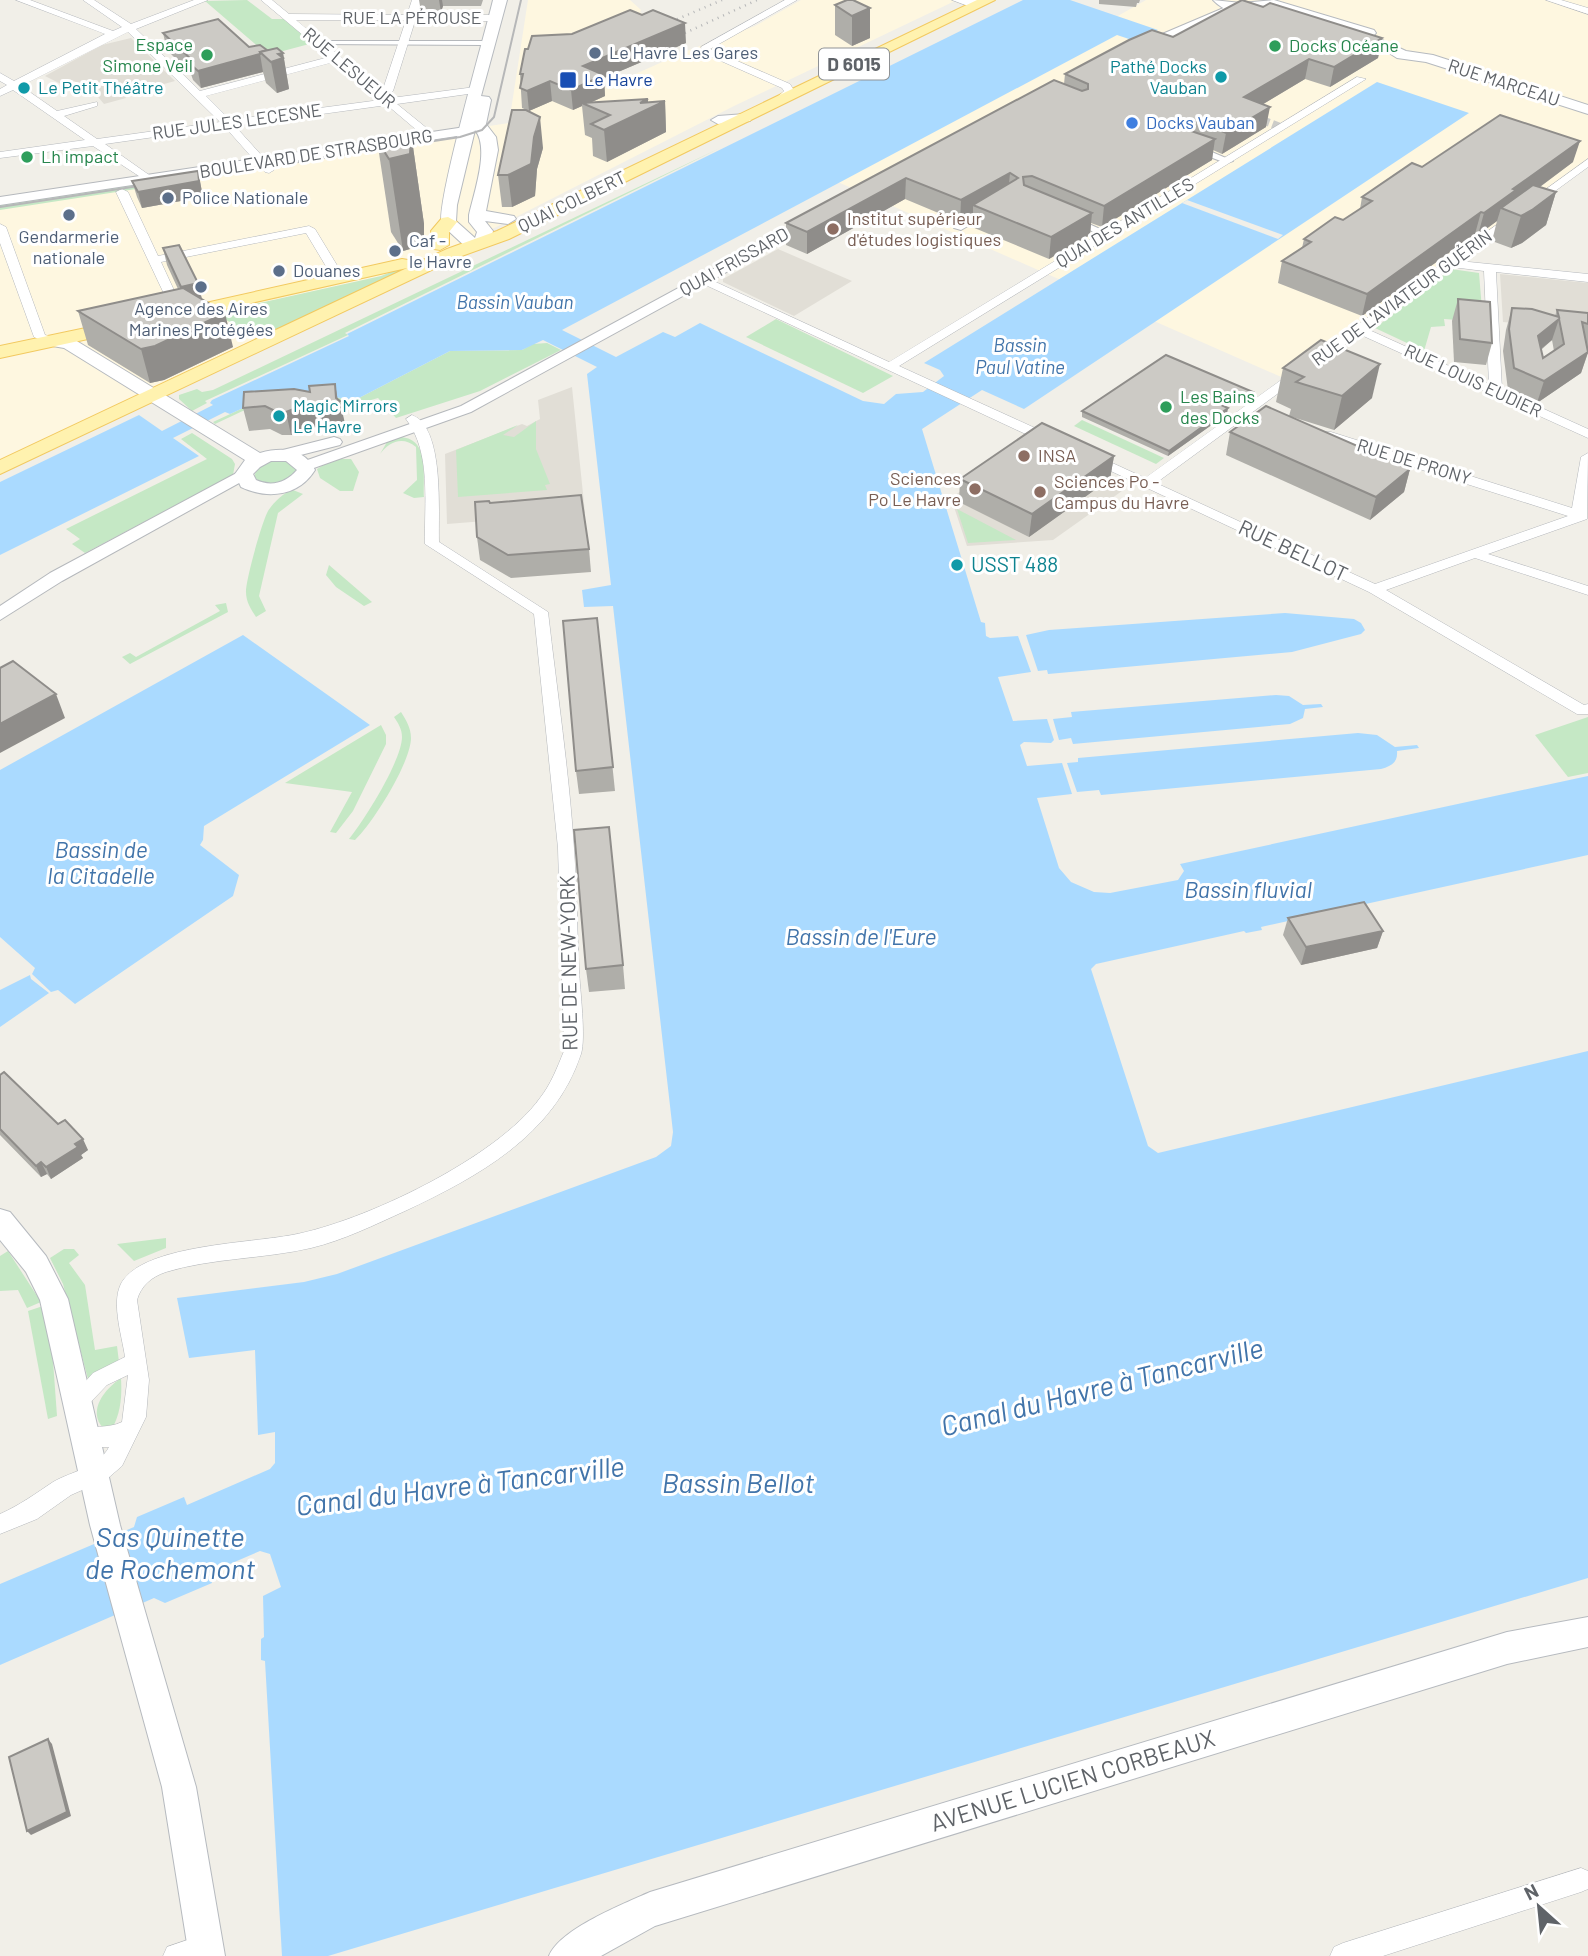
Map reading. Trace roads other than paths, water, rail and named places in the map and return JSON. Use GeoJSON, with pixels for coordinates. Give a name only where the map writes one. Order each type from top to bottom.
{"type":"FeatureCollection","features":[{"type":"Feature","properties":{"kind":"main road"},"geometry":{"type":"LineString","coordinates":[[440,245],[440,232],[448,222],[460,138],[483,69],[500,0]]}},
{"type":"Feature","properties":{"kind":"main road"},"geometry":{"type":"LineString","coordinates":[[448,222],[475,234],[489,150],[485,134],[478,124],[509,0]]}},
{"type":"Feature","properties":{"kind":"main road","name":"RUE MARCEAU"},"geometry":{"type":"LineString","coordinates":[[1224,6],[1258,2],[1396,45],[1402,55],[1424,52],[1436,55],[1588,104]]}},
{"type":"Feature","properties":{"kind":"main road","name":"QUAI COLBERT"},"geometry":{"type":"LineString","coordinates":[[172,316],[406,263],[440,245],[475,234],[741,114],[786,86],[970,3]]}},
{"type":"Feature","properties":{"kind":"main road","name":"QUAI COLBERT"},"geometry":{"type":"LineString","coordinates":[[153,396],[475,234],[554,200],[718,120],[778,102],[970,3]]}},
{"type":"Feature","properties":{"kind":"main road","name":"RUE MARCEAU"},"geometry":{"type":"LineString","coordinates":[[1424,52],[1588,110]]}},
{"type":"Feature","properties":{"kind":"main road"},"geometry":{"type":"LineString","coordinates":[[460,138],[485,134]]}},
{"type":"Feature","properties":{"kind":"main road"},"geometry":{"type":"LineString","coordinates":[[0,352],[140,323]]}},
{"type":"Feature","properties":{"kind":"main road"},"geometry":{"type":"LineString","coordinates":[[54,341],[69,344],[258,460]]}},
{"type":"Feature","properties":{"kind":"main road"},"geometry":{"type":"LineString","coordinates":[[0,468],[153,396]]}},
{"type":"Feature","properties":{"kind":"main road"},"geometry":{"type":"LineString","coordinates":[[281,455],[297,458],[305,466],[302,478],[289,486],[270,489],[248,480],[248,466],[258,460],[281,455]]}},
{"type":"Feature","properties":{"kind":"main road"},"geometry":{"type":"LineString","coordinates":[[0,1220],[36,1264],[54,1299],[107,1534],[179,1787],[196,1953]]}},
{"type":"Feature","properties":{"kind":"main road","name":"AVENUE LUCIEN CORBEAUX"},"geometry":{"type":"LineString","coordinates":[[567,1956],[619,1924],[650,1910],[1507,1648],[1588,1632]]}},
{"type":"Feature","properties":{"kind":"street"},"geometry":{"type":"LineString","coordinates":[[21,0],[113,34]]}},
{"type":"Feature","properties":{"kind":"street"},"geometry":{"type":"LineString","coordinates":[[88,0],[130,28],[228,124],[266,166]]}},
{"type":"Feature","properties":{"kind":"street"},"geometry":{"type":"LineString","coordinates":[[0,93],[113,34],[187,2],[203,0]]}},
{"type":"Feature","properties":{"kind":"street","name":"RUE LESUEUR"},"geometry":{"type":"LineString","coordinates":[[266,0],[430,136]]}},
{"type":"Feature","properties":{"kind":"street"},"geometry":{"type":"LineString","coordinates":[[385,97],[416,0]]}},
{"type":"Feature","properties":{"kind":"street"},"geometry":{"type":"LineString","coordinates":[[778,102],[790,92],[786,86],[707,49],[792,0]]}},
{"type":"Feature","properties":{"kind":"street"},"geometry":{"type":"LineString","coordinates":[[1550,0],[1588,11]]}},
{"type":"Feature","properties":{"kind":"street"},"geometry":{"type":"LineString","coordinates":[[1125,53],[1224,6]]}},
{"type":"Feature","properties":{"kind":"street","name":"RUE LA PÉROUSE"},"geometry":{"type":"LineString","coordinates":[[287,17],[496,18]]}},
{"type":"Feature","properties":{"kind":"street"},"geometry":{"type":"LineString","coordinates":[[319,43],[482,43]]}},
{"type":"Feature","properties":{"kind":"street"},"geometry":{"type":"LineString","coordinates":[[198,95],[337,58]]}},
{"type":"Feature","properties":{"kind":"street"},"geometry":{"type":"LineString","coordinates":[[0,76],[148,179]]}},
{"type":"Feature","properties":{"kind":"street","name":"QUAI DES ANTILLES"},"geometry":{"type":"LineString","coordinates":[[889,367],[1361,79]]}},
{"type":"Feature","properties":{"kind":"street","name":"RUE JULES LECESNE"},"geometry":{"type":"LineString","coordinates":[[0,155],[228,124],[385,97],[475,90]]}},
{"type":"Feature","properties":{"kind":"street"},"geometry":{"type":"LineString","coordinates":[[55,115],[93,104]]}},
{"type":"Feature","properties":{"kind":"street","name":"BOULEVARD DE STRASBOURG"},"geometry":{"type":"LineString","coordinates":[[0,211],[122,192],[430,136],[460,138]]}},
{"type":"Feature","properties":{"kind":"street","name":"BOULEVARD DE STRASBOURG"},"geometry":{"type":"LineString","coordinates":[[0,201],[460,138]]}},
{"type":"Feature","properties":{"kind":"street"},"geometry":{"type":"LineString","coordinates":[[1192,147],[1229,161]]}},
{"type":"Feature","properties":{"kind":"street","name":"RUE DE L'AVIATEUR GUÉRIN"},"geometry":{"type":"LineString","coordinates":[[1147,483],[1588,162]]}},
{"type":"Feature","properties":{"kind":"street"},"geometry":{"type":"LineString","coordinates":[[122,192],[154,260],[172,316]]}},
{"type":"Feature","properties":{"kind":"street"},"geometry":{"type":"LineString","coordinates":[[958,228],[999,205]]}},
{"type":"Feature","properties":{"kind":"street","name":"QUAI FRISSARD"},"geometry":{"type":"LineString","coordinates":[[415,423],[466,409],[822,214]]}},
{"type":"Feature","properties":{"kind":"street"},"geometry":{"type":"LineString","coordinates":[[1061,215],[1107,234]]}},
{"type":"Feature","properties":{"kind":"street"},"geometry":{"type":"LineString","coordinates":[[0,227],[4,249],[40,337],[54,341]]}},
{"type":"Feature","properties":{"kind":"street"},"geometry":{"type":"LineString","coordinates":[[154,260],[309,229],[340,280]]}},
{"type":"Feature","properties":{"kind":"street"},"geometry":{"type":"LineString","coordinates":[[1451,262],[1588,278]]}},
{"type":"Feature","properties":{"kind":"street"},"geometry":{"type":"LineString","coordinates":[[1490,268],[1496,391]]}},
{"type":"Feature","properties":{"kind":"street","name":"RUE BELLOT"},"geometry":{"type":"LineString","coordinates":[[703,281],[1374,589],[1585,710]]}},
{"type":"Feature","properties":{"kind":"street","name":"RUE LOUIS EUDIER"},"geometry":{"type":"LineString","coordinates":[[1358,329],[1588,433]]}},
{"type":"Feature","properties":{"kind":"street"},"geometry":{"type":"LineString","coordinates":[[1249,410],[1270,417]]}},
{"type":"Feature","properties":{"kind":"street"},"geometry":{"type":"LineString","coordinates":[[281,455],[415,423]]}},
{"type":"Feature","properties":{"kind":"street"},"geometry":{"type":"LineString","coordinates":[[305,466],[415,423]]}},
{"type":"Feature","properties":{"kind":"street","name":"RUE DE NEW-YORK"},"geometry":{"type":"LineString","coordinates":[[0,1524],[29,1512],[63,1488],[92,1475],[114,1459],[135,1418],[139,1380],[127,1300],[131,1286],[142,1275],[157,1266],[176,1261],[328,1235],[390,1209],[486,1160],[510,1141],[554,1097],[566,1076],[573,1051],[566,848],[541,612],[432,544],[429,450],[415,423]]}},
{"type":"Feature","properties":{"kind":"street","name":"RUE DE PRONY"},"geometry":{"type":"LineString","coordinates":[[1310,429],[1583,515]]}},
{"type":"Feature","properties":{"kind":"street"},"geometry":{"type":"LineString","coordinates":[[1374,589],[1583,515],[1588,457]]}},
{"type":"Feature","properties":{"kind":"street"},"geometry":{"type":"LineString","coordinates":[[0,615],[44,583],[191,506],[248,480]]}},
{"type":"Feature","properties":{"kind":"street"},"geometry":{"type":"LineString","coordinates":[[1475,554],[1588,591]]}},
{"type":"Feature","properties":{"kind":"street"},"geometry":{"type":"LineString","coordinates":[[77,1402],[100,1380],[136,1361]]}},
{"type":"Feature","properties":{"kind":"street"},"geometry":{"type":"LineString","coordinates":[[84,1437],[111,1437],[130,1427]]}},
{"type":"Feature","properties":{"kind":"street"},"geometry":{"type":"LineString","coordinates":[[1343,1956],[1581,1880]]}},
{"type":"Feature","properties":{"kind":"water","name":"Bassin Bellot"},"geometry":{"type":"Polygon","coordinates":[[[1023,0],[1070,0],[1158,30],[1135,41],[1117,35],[562,330],[616,357],[663,332],[675,337],[700,323],[863,401],[884,404],[896,394],[923,392],[944,376],[940,370],[924,363],[1377,82],[1469,113],[1024,409],[982,390],[922,429],[981,622],[985,623],[986,636],[1018,636],[1031,672],[998,677],[1013,721],[1047,719],[1054,740],[1051,743],[1024,742],[1020,745],[1027,766],[1062,763],[1072,794],[1037,798],[1059,868],[1071,882],[1094,892],[1110,893],[1178,880],[1184,871],[1180,864],[1588,776],[1588,855],[1261,927],[1262,930],[1246,933],[1244,931],[1096,964],[1091,969],[1148,1146],[1158,1153],[1588,1051],[1588,1578],[328,1956],[282,1956],[265,1661],[261,1660],[261,1639],[264,1637],[263,1596],[281,1587],[270,1554],[260,1551],[209,1573],[212,1583],[165,1603],[154,1598],[0,1665],[0,1584],[134,1527],[137,1517],[184,1497],[187,1505],[270,1469],[275,1463],[275,1432],[258,1435],[255,1350],[189,1358],[177,1298],[304,1282],[337,1274],[656,1157],[671,1146],[673,1132],[613,606],[584,607],[582,590],[611,585],[587,374],[597,367],[543,340],[522,350],[450,351],[355,400],[282,390],[230,414],[225,412],[173,438],[199,456],[0,555],[0,482],[139,415],[162,431],[213,405],[210,403],[212,400],[349,336],[347,334],[1023,0]]]}},
{"type":"Feature","properties":{"kind":"water"},"geometry":{"type":"Polygon","coordinates":[[[1285,613],[1354,619],[1361,623],[1365,630],[1361,634],[1292,652],[1048,674],[1047,670],[1038,671],[1026,635],[1049,630],[1285,613]]]}},
{"type":"Feature","properties":{"kind":"water","name":"Bassin de la Citadelle"},"geometry":{"type":"Polygon","coordinates":[[[243,635],[370,725],[204,826],[200,845],[239,875],[233,896],[75,1004],[58,990],[51,992],[32,974],[35,968],[0,937],[0,770],[243,635]]]}},
{"type":"Feature","properties":{"kind":"water"},"geometry":{"type":"Polygon","coordinates":[[[1289,696],[1303,705],[1321,704],[1323,707],[1305,709],[1303,718],[1290,724],[1073,744],[1071,738],[1059,740],[1053,719],[1072,717],[1071,712],[1289,696]]]}},
{"type":"Feature","properties":{"kind":"water"},"geometry":{"type":"Polygon","coordinates":[[[1358,733],[1377,735],[1395,747],[1417,745],[1419,748],[1397,751],[1394,763],[1381,769],[1101,795],[1099,790],[1077,792],[1067,763],[1078,762],[1078,758],[1358,733]]]}},
{"type":"Feature","properties":{"kind":"water"},"geometry":{"type":"Polygon","coordinates":[[[30,975],[31,979],[49,993],[0,1027],[0,990],[30,975]]]}},
{"type":"Feature","properties":{"kind":"tunnel"},"geometry":{"type":"LineString","coordinates":[[1251,116],[1283,128]]}},
{"type":"Feature","properties":{"kind":"tram line"},"geometry":{"type":"LineString","coordinates":[[180,180],[460,137],[482,130],[494,117],[521,0]]}},
{"type":"Feature","properties":{"kind":"tram line"},"geometry":{"type":"LineString","coordinates":[[0,207],[152,184]]}},
{"type":"Feature","properties":{"kind":"railway"},"geometry":{"type":"LineString","coordinates":[[666,24],[722,0]]}},
{"type":"Feature","properties":{"kind":"railway"},"geometry":{"type":"LineString","coordinates":[[674,38],[757,0]]}},
{"type":"Feature","properties":{"kind":"place","name":"Docks Océane"},"geometry":{"type":"Point","coordinates":[1275,46]}},
{"type":"Feature","properties":{"kind":"place","name":"Le Havre Les Gares"},"geometry":{"type":"Point","coordinates":[595,53]}},
{"type":"Feature","properties":{"kind":"place","name":"Espace Simone Veil"},"geometry":{"type":"Point","coordinates":[207,55]}},
{"type":"Feature","properties":{"kind":"place","name":"Pathé Docks Vauban"},"geometry":{"type":"Point","coordinates":[1221,77]}},
{"type":"Feature","properties":{"kind":"place","name":"Le Havre"},"geometry":{"type":"Point","coordinates":[568,80]}},
{"type":"Feature","properties":{"kind":"place","name":"Le Petit Théâtre"},"geometry":{"type":"Point","coordinates":[24,88]}},
{"type":"Feature","properties":{"kind":"place","name":"Docks Vauban"},"geometry":{"type":"Point","coordinates":[1132,123]}},
{"type":"Feature","properties":{"kind":"place","name":"Lh impact"},"geometry":{"type":"Point","coordinates":[27,157]}},
{"type":"Feature","properties":{"kind":"place","name":"Police Nationale"},"geometry":{"type":"Point","coordinates":[168,198]}},
{"type":"Feature","properties":{"kind":"place","name":"Gendarmerie nationale"},"geometry":{"type":"Point","coordinates":[69,215]}},
{"type":"Feature","properties":{"kind":"place","name":"Institut supérieur d'études logistiques"},"geometry":{"type":"Point","coordinates":[833,229]}},
{"type":"Feature","properties":{"kind":"place","name":"Caf - le Havre"},"geometry":{"type":"Point","coordinates":[395,251]}},
{"type":"Feature","properties":{"kind":"place","name":"Douanes"},"geometry":{"type":"Point","coordinates":[279,271]}},
{"type":"Feature","properties":{"kind":"place","name":"Agence des Aires Marines Protégées"},"geometry":{"type":"Point","coordinates":[201,287]}},
{"type":"Feature","properties":{"kind":"place","name":"Les Bains des Docks"},"geometry":{"type":"Point","coordinates":[1166,407]}},
{"type":"Feature","properties":{"kind":"place","name":"Magic Mirrors Le Havre"},"geometry":{"type":"Point","coordinates":[279,416]}},
{"type":"Feature","properties":{"kind":"place","name":"INSA"},"geometry":{"type":"Point","coordinates":[1024,456]}},
{"type":"Feature","properties":{"kind":"place","name":"Sciences Po Le Havre"},"geometry":{"type":"Point","coordinates":[975,489]}},
{"type":"Feature","properties":{"kind":"place","name":"Sciences Po - Campus du Havre"},"geometry":{"type":"Point","coordinates":[1040,492]}},
{"type":"Feature","properties":{"kind":"place","name":"USST 488"},"geometry":{"type":"Point","coordinates":[957,565]}},
{"type":"Feature","properties":{"kind":"water label","name":"Bassin Vauban"},"geometry":{"type":"Point","coordinates":[515,302]}},
{"type":"Feature","properties":{"kind":"water label","name":"Bassin Paul Vatine"},"geometry":{"type":"Point","coordinates":[1020,356]}},
{"type":"Feature","properties":{"kind":"water label","name":"Bassin fluvial"},"geometry":{"type":"Point","coordinates":[1248,890]}},
{"type":"Feature","properties":{"kind":"water label","name":"Bassin de l'Eure"},"geometry":{"type":"Point","coordinates":[861,937]}},
{"type":"Feature","properties":{"kind":"water label","name":"Canal du Havre à Tancarville"},"geometry":{"type":"Point","coordinates":[1102,1387]}},
{"type":"Feature","properties":{"kind":"water label","name":"Canal du Havre à Tancarville"},"geometry":{"type":"Point","coordinates":[460,1486]}},
{"type":"Feature","properties":{"kind":"water label","name":"Sas Quinette de Rochemont"},"geometry":{"type":"Point","coordinates":[170,1553]}}]}
